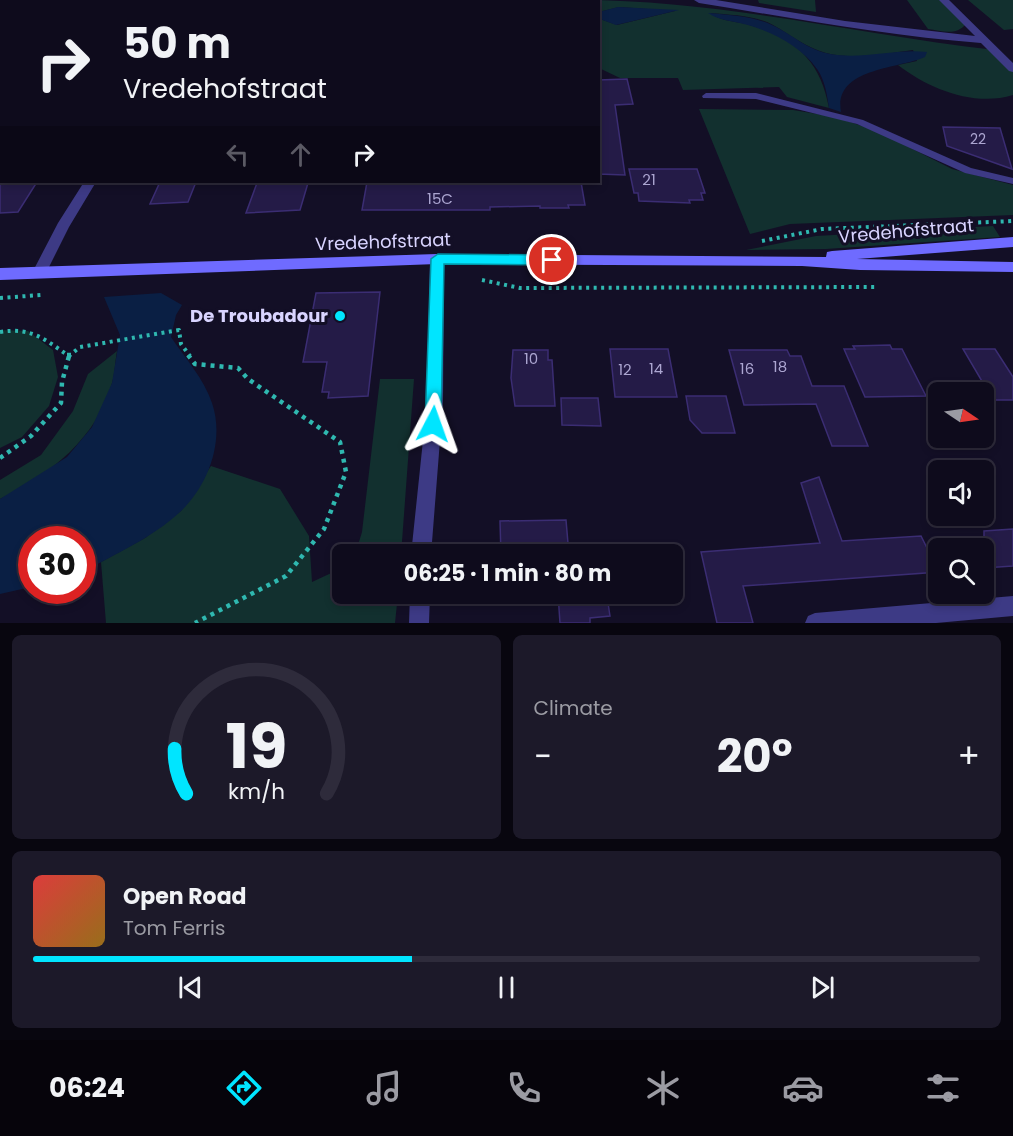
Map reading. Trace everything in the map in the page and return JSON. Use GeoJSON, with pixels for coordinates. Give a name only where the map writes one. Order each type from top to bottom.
{"type":"FeatureCollection","features":[{"type":"Feature","properties":{"kind":"main road","name":"Vredehofstraat"},"geometry":{"type":"LineString","coordinates":[[802,261],[856,253],[1013,242]]}},
{"type":"Feature","properties":{"kind":"main road","name":"Vredehofstraat"},"geometry":{"type":"LineString","coordinates":[[0,274],[438,259],[802,261],[860,265],[1013,267]]}},
{"type":"Feature","properties":{"kind":"street"},"geometry":{"type":"LineString","coordinates":[[699,0],[855,26],[984,40]]}},
{"type":"Feature","properties":{"kind":"street"},"geometry":{"type":"LineString","coordinates":[[944,0],[1013,69]]}},
{"type":"Feature","properties":{"kind":"street"},"geometry":{"type":"LineString","coordinates":[[39,273],[63,226],[89,183]]}},
{"type":"Feature","properties":{"kind":"street"},"geometry":{"type":"LineString","coordinates":[[422,544],[435,402],[438,259]]}},
{"type":"Feature","properties":{"kind":"street"},"geometry":{"type":"LineString","coordinates":[[419,623],[420,604]]}},
{"type":"Feature","properties":{"kind":"street"},"geometry":{"type":"LineString","coordinates":[[815,623],[1013,606]]}},
{"type":"Feature","properties":{"kind":"lane"},"geometry":{"type":"LineString","coordinates":[[706,96],[756,96],[860,122],[968,171],[1013,181]]}},
{"type":"Feature","properties":{"kind":"path"},"geometry":{"type":"LineString","coordinates":[[479,279],[520,288],[884,287]]}},
{"type":"Feature","properties":{"kind":"path"},"geometry":{"type":"LineString","coordinates":[[0,298],[26,298],[49,293]]}},
{"type":"Feature","properties":{"kind":"path"},"geometry":{"type":"LineString","coordinates":[[0,332],[18,328],[45,337],[52,345],[69,356]]}},
{"type":"Feature","properties":{"kind":"path"},"geometry":{"type":"LineString","coordinates":[[0,458],[31,436],[61,404],[62,382],[69,356],[80,347],[179,330],[181,344],[195,364],[238,368],[248,379],[340,442],[346,472],[324,530],[286,576],[195,623]]}},
{"type":"Feature","properties":{"kind":"green space"},"geometry":{"type":"Polygon","coordinates":[[[600,0],[632,1],[736,12],[995,50],[1013,69],[1013,95],[983,99],[968,97],[953,94],[924,82],[898,65],[917,61],[913,50],[869,56],[836,55],[811,48],[773,25],[758,19],[710,13],[723,19],[763,29],[791,43],[802,52],[819,76],[829,108],[787,97],[779,87],[683,90],[678,78],[620,78],[600,68],[600,19],[617,25],[675,11],[619,7],[600,12],[600,0]]]}},
{"type":"Feature","properties":{"kind":"green space"},"geometry":{"type":"Polygon","coordinates":[[[758,0],[815,0],[816,12],[759,3],[758,0]]]}},
{"type":"Feature","properties":{"kind":"green space"},"geometry":{"type":"Polygon","coordinates":[[[907,0],[940,0],[966,24],[953,31],[928,29],[907,0]]]}},
{"type":"Feature","properties":{"kind":"green space"},"geometry":{"type":"Polygon","coordinates":[[[968,0],[1013,0],[1013,29],[1004,30],[968,0]]]}},
{"type":"Feature","properties":{"kind":"green space"},"geometry":{"type":"Polygon","coordinates":[[[699,109],[793,110],[835,117],[877,131],[952,169],[1013,185],[1013,215],[790,224],[750,234],[699,109]]]}},
{"type":"Feature","properties":{"kind":"green space"},"geometry":{"type":"Polygon","coordinates":[[[993,226],[1000,237],[826,249],[746,250],[816,236],[993,226]]]}},
{"type":"Feature","properties":{"kind":"green space"},"geometry":{"type":"Polygon","coordinates":[[[0,330],[28,331],[53,350],[58,377],[49,406],[22,437],[0,448],[0,330]]]}},
{"type":"Feature","properties":{"kind":"green space"},"geometry":{"type":"Polygon","coordinates":[[[117,351],[113,379],[105,403],[83,438],[53,466],[0,499],[0,480],[41,455],[73,411],[88,374],[117,351]]]}},
{"type":"Feature","properties":{"kind":"green space"},"geometry":{"type":"Polygon","coordinates":[[[380,379],[414,379],[402,544],[358,544],[362,532],[380,379]]]}},
{"type":"Feature","properties":{"kind":"green space"},"geometry":{"type":"Polygon","coordinates":[[[211,466],[280,489],[309,536],[312,582],[332,573],[332,604],[397,604],[395,623],[106,623],[101,562],[145,538],[181,511],[211,466]]]}},
{"type":"Feature","properties":{"kind":"water"},"geometry":{"type":"Polygon","coordinates":[[[618,7],[679,10],[616,25],[600,19],[600,12],[618,7]]]}},
{"type":"Feature","properties":{"kind":"water"},"geometry":{"type":"Polygon","coordinates":[[[708,13],[741,16],[765,22],[814,49],[830,54],[855,56],[903,51],[927,52],[925,57],[870,72],[857,78],[847,87],[841,97],[841,112],[829,108],[820,73],[811,61],[795,47],[767,32],[708,13]]]}},
{"type":"Feature","properties":{"kind":"water"},"geometry":{"type":"Polygon","coordinates":[[[161,293],[182,305],[176,315],[171,337],[199,377],[212,403],[216,418],[216,432],[211,462],[199,489],[180,512],[158,530],[96,565],[96,526],[18,526],[18,590],[0,594],[0,499],[67,457],[92,427],[112,383],[120,335],[104,297],[161,293]]]}},
{"type":"Feature","properties":{"kind":"building"},"geometry":{"type":"Polygon","coordinates":[[[627,79],[633,104],[615,105],[625,175],[600,174],[600,80],[627,79]]]}},
{"type":"Feature","properties":{"kind":"building"},"geometry":{"type":"Polygon","coordinates":[[[943,127],[1000,128],[1012,169],[947,146],[943,127]]]}},
{"type":"Feature","properties":{"kind":"building"},"geometry":{"type":"Polygon","coordinates":[[[629,169],[697,169],[705,193],[701,193],[703,200],[689,200],[690,203],[639,201],[638,193],[634,193],[629,169]]]}},
{"type":"Feature","properties":{"kind":"building"},"geometry":{"type":"Polygon","coordinates":[[[0,183],[36,183],[18,212],[0,213],[0,183]]]}},
{"type":"Feature","properties":{"kind":"building"},"geometry":{"type":"Polygon","coordinates":[[[160,183],[196,183],[188,202],[150,204],[160,183]]]}},
{"type":"Feature","properties":{"kind":"building"},"geometry":{"type":"Polygon","coordinates":[[[257,183],[308,183],[300,210],[246,213],[257,183]]]}},
{"type":"Feature","properties":{"kind":"building"},"geometry":{"type":"Polygon","coordinates":[[[367,183],[581,183],[585,205],[568,205],[569,208],[490,207],[490,210],[362,210],[367,183]]]}},
{"type":"Feature","properties":{"kind":"building"},"geometry":{"type":"Polygon","coordinates":[[[380,292],[368,396],[328,398],[329,392],[322,392],[327,362],[303,362],[316,293],[380,292]]]}},
{"type":"Feature","properties":{"kind":"building"},"geometry":{"type":"Polygon","coordinates":[[[890,345],[892,349],[902,349],[926,396],[865,397],[844,349],[855,349],[853,346],[890,345]]]}},
{"type":"Feature","properties":{"kind":"building"},"geometry":{"type":"Polygon","coordinates":[[[610,349],[668,349],[677,397],[615,397],[610,349]]]}},
{"type":"Feature","properties":{"kind":"building"},"geometry":{"type":"Polygon","coordinates":[[[963,349],[995,349],[1013,377],[1013,400],[994,400],[994,382],[982,382],[963,349]]]}},
{"type":"Feature","properties":{"kind":"building"},"geometry":{"type":"Polygon","coordinates":[[[513,350],[548,350],[548,360],[552,360],[555,406],[515,406],[511,378],[513,350]]]}},
{"type":"Feature","properties":{"kind":"building"},"geometry":{"type":"Polygon","coordinates":[[[729,350],[787,350],[790,356],[801,356],[812,386],[844,386],[868,446],[832,446],[816,404],[744,405],[729,350]]]}},
{"type":"Feature","properties":{"kind":"building"},"geometry":{"type":"Polygon","coordinates":[[[686,396],[726,396],[735,433],[702,433],[690,420],[686,396]]]}},
{"type":"Feature","properties":{"kind":"building"},"geometry":{"type":"Polygon","coordinates":[[[561,398],[598,398],[601,426],[562,425],[561,398]]]}},
{"type":"Feature","properties":{"kind":"building"},"geometry":{"type":"Polygon","coordinates":[[[819,477],[842,541],[921,536],[928,550],[928,573],[743,586],[753,623],[717,623],[701,552],[820,543],[801,483],[819,477]]]}},
{"type":"Feature","properties":{"kind":"building"},"geometry":{"type":"Polygon","coordinates":[[[566,520],[568,544],[501,544],[500,521],[566,520]]]}},
{"type":"Feature","properties":{"kind":"building"},"geometry":{"type":"Polygon","coordinates":[[[1013,529],[1013,566],[994,567],[994,538],[984,538],[984,531],[1013,529]]]}},
{"type":"Feature","properties":{"kind":"building"},"geometry":{"type":"Polygon","coordinates":[[[559,604],[608,604],[610,616],[590,618],[590,623],[560,623],[559,604]]]}},
{"type":"Feature","properties":{"kind":"place","name":"De Troubadour"},"geometry":{"type":"Point","coordinates":[340,316]}},
{"type":"Feature","properties":{"kind":"route"},"geometry":{"type":"LineString","coordinates":[[433,424],[438,259],[552,260]]}}]}
